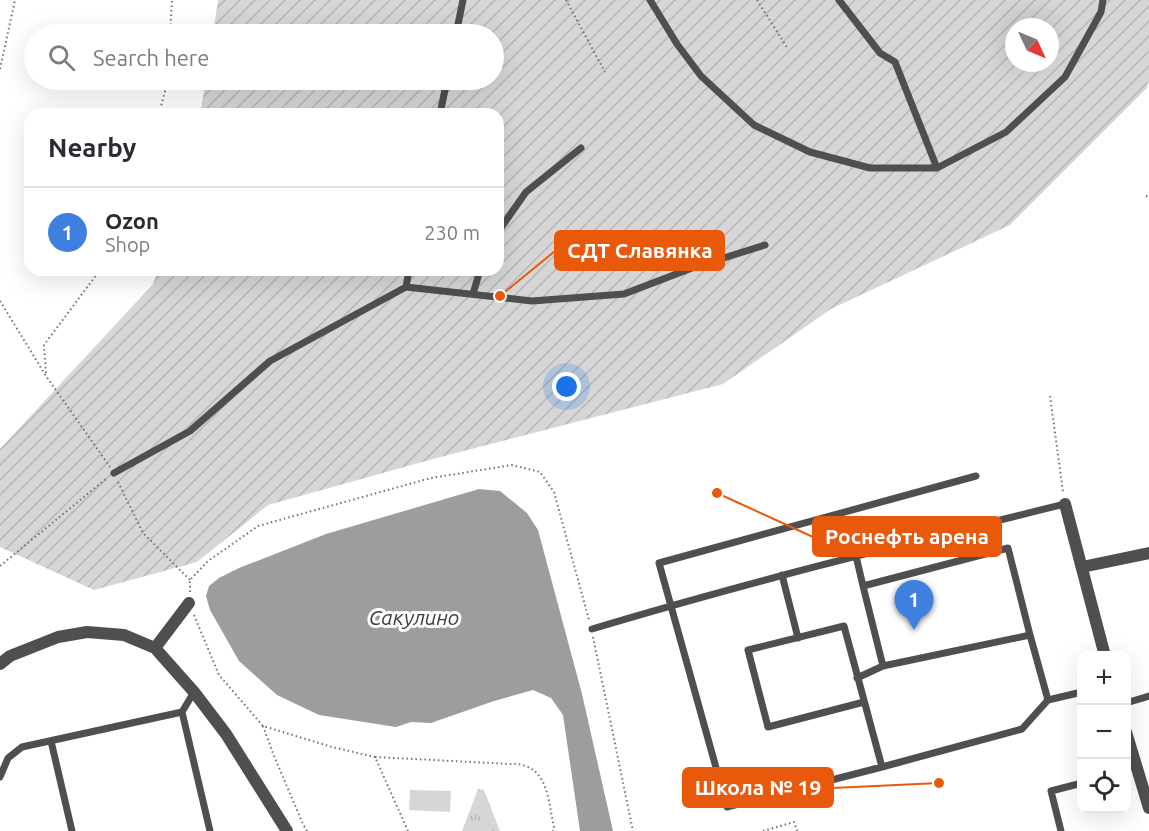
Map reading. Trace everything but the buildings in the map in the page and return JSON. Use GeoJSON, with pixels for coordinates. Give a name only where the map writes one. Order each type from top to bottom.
{"type":"FeatureCollection","features":[{"type":"Feature","properties":{"kind":"street"},"geometry":{"type":"LineString","coordinates":[[1065,504],[1104,651]]}},
{"type":"Feature","properties":{"kind":"street"},"geometry":{"type":"LineString","coordinates":[[1082,567],[1149,552]]}},
{"type":"Feature","properties":{"kind":"street"},"geometry":{"type":"LineString","coordinates":[[155,648],[189,603]]}},
{"type":"Feature","properties":{"kind":"street"},"geometry":{"type":"LineString","coordinates":[[0,664],[10,656],[58,637],[87,632],[124,635],[155,648],[194,692],[226,734],[287,831]]}},
{"type":"Feature","properties":{"kind":"street"},"geometry":{"type":"LineString","coordinates":[[1132,770],[1149,808]]}},
{"type":"Feature","properties":{"kind":"lane"},"geometry":{"type":"LineString","coordinates":[[458,24],[463,0]]}},
{"type":"Feature","properties":{"kind":"lane"},"geometry":{"type":"LineString","coordinates":[[650,0],[677,44],[701,76],[754,125],[810,152],[870,168],[937,168],[1006,132],[1065,77],[1101,12],[1103,0]]}},
{"type":"Feature","properties":{"kind":"lane"},"geometry":{"type":"LineString","coordinates":[[839,0],[880,53],[895,62],[937,168]]}},
{"type":"Feature","properties":{"kind":"lane"},"geometry":{"type":"LineString","coordinates":[[441,108],[445,90]]}},
{"type":"Feature","properties":{"kind":"lane"},"geometry":{"type":"LineString","coordinates":[[504,223],[526,192],[580,148]]}},
{"type":"Feature","properties":{"kind":"lane"},"geometry":{"type":"LineString","coordinates":[[114,473],[190,431],[270,361],[406,287],[532,301],[624,294],[692,268],[765,245]]}},
{"type":"Feature","properties":{"kind":"lane"},"geometry":{"type":"LineString","coordinates":[[406,287],[408,276]]}},
{"type":"Feature","properties":{"kind":"lane"},"geometry":{"type":"LineString","coordinates":[[473,294],[478,276]]}},
{"type":"Feature","properties":{"kind":"lane"},"geometry":{"type":"LineString","coordinates":[[976,476],[658,563],[727,807],[1022,729],[1048,700],[1077,693]]}},
{"type":"Feature","properties":{"kind":"lane"},"geometry":{"type":"LineString","coordinates":[[592,629],[856,556],[1065,504]]}},
{"type":"Feature","properties":{"kind":"lane"},"geometry":{"type":"LineString","coordinates":[[863,586],[1008,548],[1048,700]]}},
{"type":"Feature","properties":{"kind":"lane"},"geometry":{"type":"LineString","coordinates":[[856,556],[883,666]]}},
{"type":"Feature","properties":{"kind":"lane"},"geometry":{"type":"LineString","coordinates":[[782,576],[798,638]]}},
{"type":"Feature","properties":{"kind":"lane"},"geometry":{"type":"LineString","coordinates":[[864,702],[768,727],[748,650],[844,626],[882,767]]}},
{"type":"Feature","properties":{"kind":"lane"},"geometry":{"type":"LineString","coordinates":[[857,678],[883,666],[1030,635]]}},
{"type":"Feature","properties":{"kind":"lane"},"geometry":{"type":"LineString","coordinates":[[194,692],[182,712],[210,831]]}},
{"type":"Feature","properties":{"kind":"lane"},"geometry":{"type":"LineString","coordinates":[[1131,701],[1149,696]]}},
{"type":"Feature","properties":{"kind":"lane"},"geometry":{"type":"LineString","coordinates":[[0,777],[8,758],[22,747],[182,712]]}},
{"type":"Feature","properties":{"kind":"lane"},"geometry":{"type":"LineString","coordinates":[[51,741],[72,831]]}},
{"type":"Feature","properties":{"kind":"lane"},"geometry":{"type":"LineString","coordinates":[[1061,831],[1051,792],[1077,784]]}},
{"type":"Feature","properties":{"kind":"path"},"geometry":{"type":"LineString","coordinates":[[0,69],[15,0]]}},
{"type":"Feature","properties":{"kind":"path"},"geometry":{"type":"LineString","coordinates":[[171,24],[172,0]]}},
{"type":"Feature","properties":{"kind":"path"},"geometry":{"type":"LineString","coordinates":[[566,0],[605,72]]}},
{"type":"Feature","properties":{"kind":"path"},"geometry":{"type":"LineString","coordinates":[[757,0],[788,49]]}},
{"type":"Feature","properties":{"kind":"path"},"geometry":{"type":"LineString","coordinates":[[161,108],[165,90]]}},
{"type":"Feature","properties":{"kind":"path"},"geometry":{"type":"LineString","coordinates":[[0,301],[46,376],[44,345],[96,276]]}},
{"type":"Feature","properties":{"kind":"path"},"geometry":{"type":"LineString","coordinates":[[1050,396],[1065,504]]}},
{"type":"Feature","properties":{"kind":"path"},"geometry":{"type":"LineString","coordinates":[[307,831],[263,726],[219,675],[189,603],[190,580],[208,561],[258,526],[431,478],[512,465],[540,472],[554,492],[592,629],[633,831]]}},
{"type":"Feature","properties":{"kind":"path"},"geometry":{"type":"LineString","coordinates":[[0,566],[114,473]]}},
{"type":"Feature","properties":{"kind":"path"},"geometry":{"type":"LineString","coordinates":[[263,726],[332,747],[375,757],[527,766],[537,772],[544,782],[553,831]]}},
{"type":"Feature","properties":{"kind":"path"},"geometry":{"type":"LineString","coordinates":[[375,757],[408,831]]}},
{"type":"Feature","properties":{"kind":"path"},"geometry":{"type":"LineString","coordinates":[[763,831],[794,822],[797,831]]}},
{"type":"Feature","properties":{"kind":"green space"},"geometry":{"type":"Polygon","coordinates":[[[218,0],[1149,0],[1149,80],[1147,88],[1010,225],[831,309],[723,384],[433,459],[268,505],[197,562],[94,590],[0,547],[0,449],[153,284],[156,276],[504,276],[504,108],[201,108],[204,90],[504,90],[504,24],[214,24],[218,0]]]}},
{"type":"Feature","properties":{"kind":"green space"},"geometry":{"type":"Polygon","coordinates":[[[478,789],[484,790],[500,831],[462,831],[478,789]]]}},
{"type":"Feature","properties":{"kind":"green space"},"geometry":{"type":"Polygon","coordinates":[[[410,790],[451,791],[450,812],[409,810],[410,790]]]}},
{"type":"Feature","properties":{"kind":"water","name":"Сакулино"},"geometry":{"type":"Polygon","coordinates":[[[479,489],[500,491],[527,513],[538,530],[582,694],[613,831],[580,831],[563,715],[551,698],[533,690],[431,723],[411,722],[396,727],[319,715],[277,695],[239,661],[210,610],[206,596],[209,586],[239,568],[326,534],[479,489]]]}},
{"type":"Feature","properties":{"kind":"place","name":"СДТ Славянка"},"geometry":{"type":"Point","coordinates":[500,296]}},
{"type":"Feature","properties":{"kind":"place","name":"Роснефть арена"},"geometry":{"type":"Point","coordinates":[717,493]}},
{"type":"Feature","properties":{"kind":"place","name":"Ozon"},"geometry":{"type":"Point","coordinates":[914,630]}},
{"type":"Feature","properties":{"kind":"place","name":"Школа № 19"},"geometry":{"type":"Point","coordinates":[939,783]}}]}
